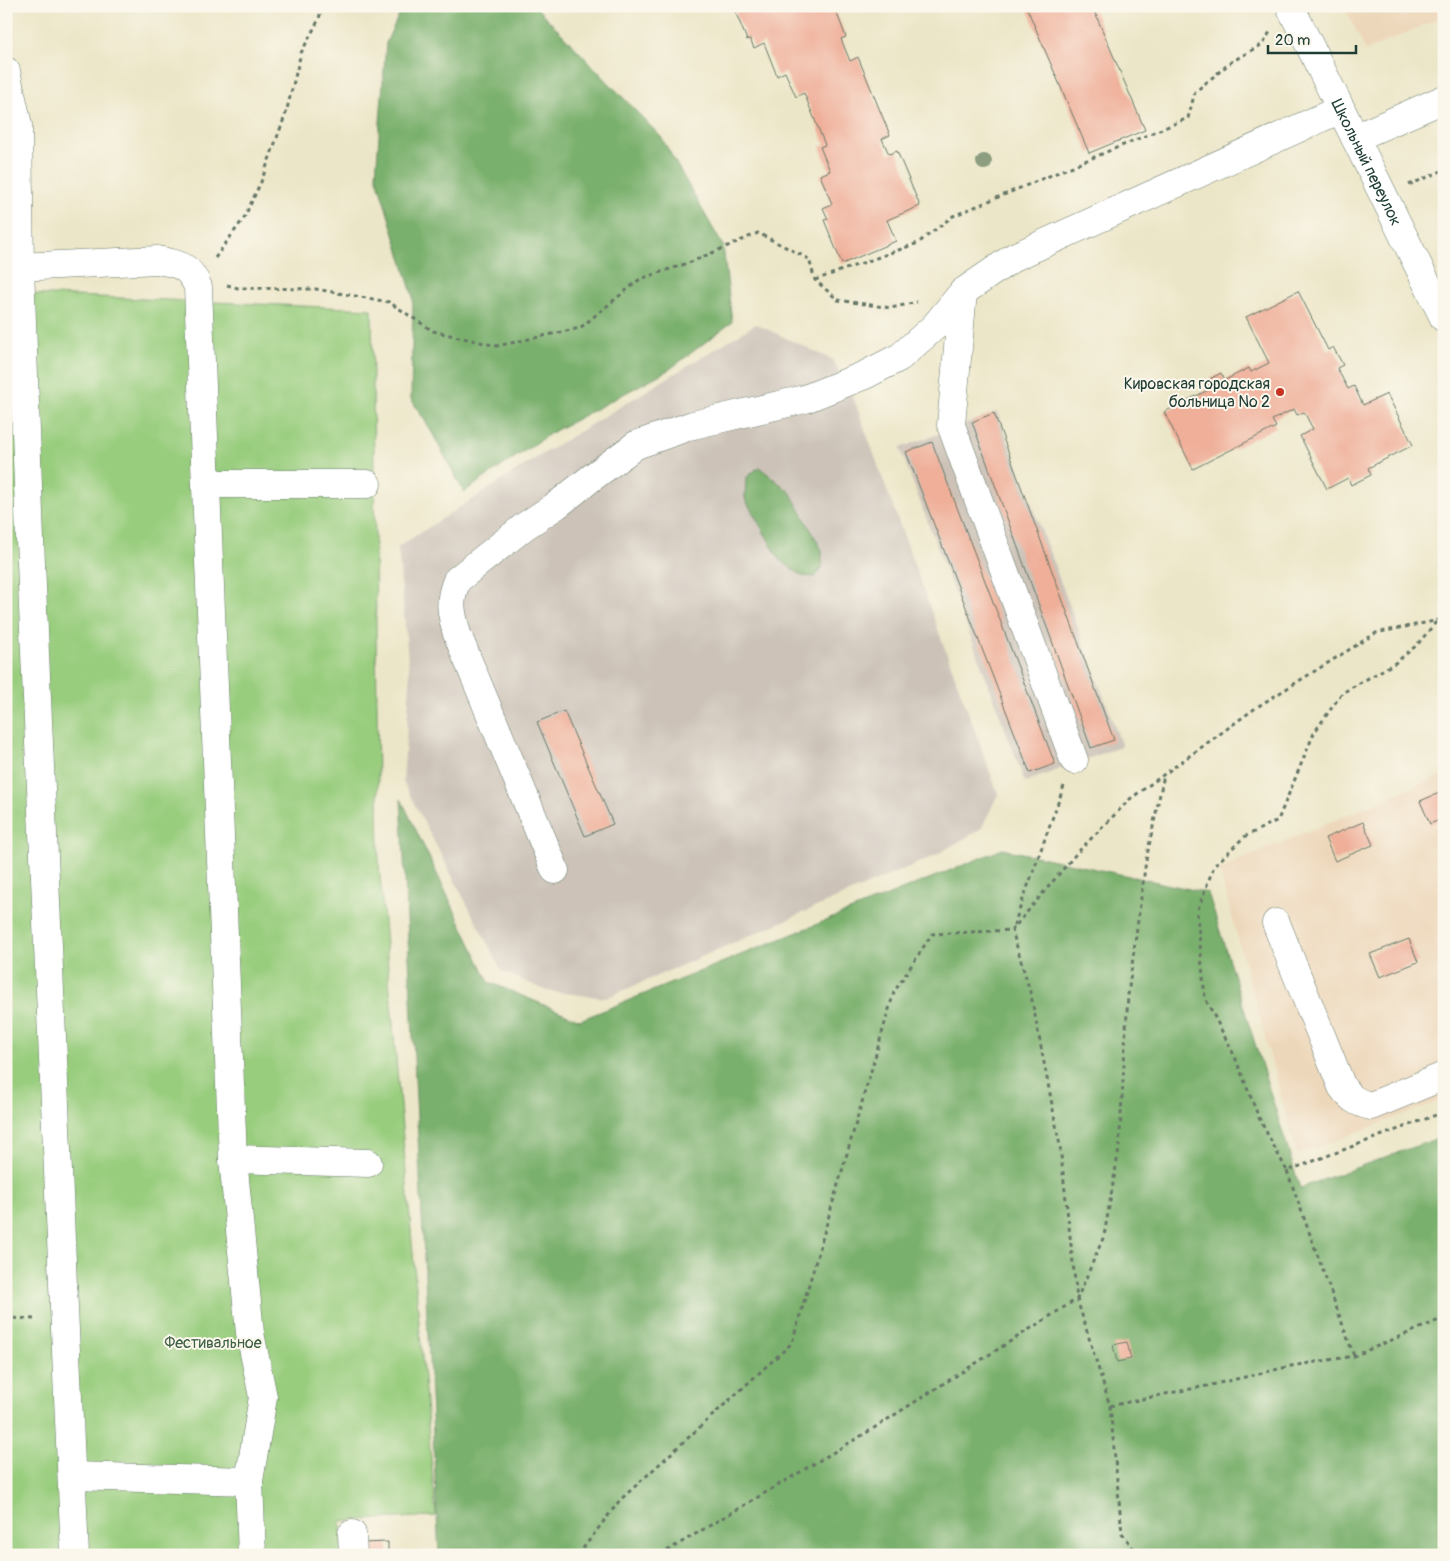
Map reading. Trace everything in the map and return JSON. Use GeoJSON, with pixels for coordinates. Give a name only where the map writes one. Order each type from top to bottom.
{"type":"FeatureCollection","features":[{"type":"Feature","properties":{"kind":"street","name":"Школьный переулок"},"geometry":{"type":"LineString","coordinates":[[1282,15],[1341,109],[1383,196],[1436,284],[1444,318]]}},
{"type":"Feature","properties":{"kind":"street"},"geometry":{"type":"LineString","coordinates":[[6,71],[18,124],[20,267],[30,550],[75,1555]]}},
{"type":"Feature","properties":{"kind":"street"},"geometry":{"type":"LineString","coordinates":[[1355,138],[1444,100]]}},
{"type":"Feature","properties":{"kind":"street"},"geometry":{"type":"LineString","coordinates":[[555,870],[457,634],[450,610],[451,594],[457,580],[525,526],[557,506],[636,445],[693,425],[806,399],[865,375],[900,357],[934,327],[963,292],[1014,257],[1341,109]]}},
{"type":"Feature","properties":{"kind":"street"},"geometry":{"type":"LineString","coordinates":[[20,267],[157,260],[177,263],[193,275],[198,288],[233,1159],[250,1333],[263,1397],[249,1481],[252,1555]]}},
{"type":"Feature","properties":{"kind":"street"},"geometry":{"type":"LineString","coordinates":[[963,292],[951,424],[1074,760]]}},
{"type":"Feature","properties":{"kind":"street"},"geometry":{"type":"LineString","coordinates":[[206,484],[367,484]]}},
{"type":"Feature","properties":{"kind":"street"},"geometry":{"type":"LineString","coordinates":[[1276,923],[1342,1087],[1349,1097],[1360,1104],[1370,1106],[1444,1076]]}},
{"type":"Feature","properties":{"kind":"street"},"geometry":{"type":"LineString","coordinates":[[233,1159],[368,1163]]}},
{"type":"Feature","properties":{"kind":"street"},"geometry":{"type":"LineString","coordinates":[[72,1476],[249,1481]]}},
{"type":"Feature","properties":{"kind":"path"},"geometry":{"type":"LineString","coordinates":[[193,275],[211,263],[244,218],[261,182],[286,113],[301,53],[319,19],[322,6]]}},
{"type":"Feature","properties":{"kind":"path"},"geometry":{"type":"LineString","coordinates":[[815,280],[918,243],[953,216],[1188,118],[1196,92],[1231,62],[1263,44],[1282,15]]}},
{"type":"Feature","properties":{"kind":"path"},"geometry":{"type":"LineString","coordinates":[[1383,196],[1444,170]]}},
{"type":"Feature","properties":{"kind":"path"},"geometry":{"type":"LineString","coordinates":[[193,275],[238,288],[316,289],[389,302],[432,331],[497,346],[580,328],[640,279],[691,262],[758,233],[809,259],[815,280],[838,300],[891,308],[918,302]]}},
{"type":"Feature","properties":{"kind":"path"},"geometry":{"type":"LineString","coordinates":[[578,1555],[620,1500],[792,1344],[894,992],[932,934],[1012,930],[1075,855],[1130,799],[1257,707],[1376,633],[1444,619]]}},
{"type":"Feature","properties":{"kind":"path"},"geometry":{"type":"LineString","coordinates":[[1074,760],[1012,930],[1031,995],[1060,1146],[1077,1299],[1110,1406],[1122,1533],[1138,1555]]}},
{"type":"Feature","properties":{"kind":"path"},"geometry":{"type":"LineString","coordinates":[[660,1555],[866,1433],[1077,1299],[1104,1236],[1119,1149],[1128,995],[1146,860],[1164,774]]}},
{"type":"Feature","properties":{"kind":"path"},"geometry":{"type":"LineString","coordinates":[[1287,1171],[1354,1356]]}},
{"type":"Feature","properties":{"kind":"path"},"geometry":{"type":"LineString","coordinates":[[1110,1406],[1291,1366],[1354,1356],[1444,1318]]}},
{"type":"Feature","properties":{"kind":"shaded area"},"geometry":{"type":"Polygon","coordinates":[[[1344,6],[1444,6],[1444,16],[1366,51],[1344,6]]]}},
{"type":"Feature","properties":{"kind":"shaded area"},"geometry":{"type":"Polygon","coordinates":[[[756,324],[833,360],[856,405],[998,794],[981,829],[934,856],[606,998],[547,991],[502,971],[403,782],[410,683],[398,547],[541,455],[756,324]]]}},
{"type":"Feature","properties":{"kind":"shaded area"},"geometry":{"type":"Polygon","coordinates":[[[997,412],[1122,746],[1025,782],[900,448],[997,412]]]}},
{"type":"Feature","properties":{"kind":"shaded area"},"geometry":{"type":"Polygon","coordinates":[[[1444,774],[1444,1099],[1297,1155],[1219,869],[1444,774]]]}},
{"type":"Feature","properties":{"kind":"green space"},"geometry":{"type":"Polygon","coordinates":[[[403,6],[535,6],[661,137],[723,246],[732,322],[670,369],[551,433],[464,492],[429,427],[411,399],[413,297],[376,175],[386,43],[403,6]]]}},
{"type":"Feature","properties":{"kind":"green space","name":"Фестивальное"},"geometry":{"type":"Polygon","coordinates":[[[6,293],[372,309],[379,864],[436,1516],[341,1521],[342,1555],[6,1555],[6,293]]]}},
{"type":"Feature","properties":{"kind":"green space"},"geometry":{"type":"Polygon","coordinates":[[[759,467],[790,492],[822,550],[822,567],[815,577],[802,576],[780,560],[745,499],[746,478],[759,467]]]}},
{"type":"Feature","properties":{"kind":"green space"},"geometry":{"type":"Polygon","coordinates":[[[401,799],[489,982],[580,1020],[1003,849],[1208,893],[1300,1188],[1444,1136],[1444,1555],[439,1555],[401,799]]]}},
{"type":"Feature","properties":{"kind":"building"},"geometry":{"type":"Polygon","coordinates":[[[733,6],[834,6],[846,37],[841,39],[850,61],[858,57],[890,135],[882,139],[889,154],[897,151],[920,206],[887,220],[896,241],[842,264],[824,220],[828,219],[823,208],[832,204],[820,175],[830,171],[820,147],[825,145],[804,93],[796,97],[785,72],[777,76],[764,43],[754,48],[750,39],[747,40],[733,6]]]}},
{"type":"Feature","properties":{"kind":"building"},"geometry":{"type":"Polygon","coordinates":[[[1026,6],[1092,6],[1145,130],[1089,153],[1026,6]]]}},
{"type":"Feature","properties":{"kind":"building","name":"Кировская городская больница № 2"},"geometry":{"type":"Polygon","coordinates":[[[1298,291],[1328,350],[1333,347],[1343,365],[1337,368],[1348,389],[1354,386],[1363,405],[1387,394],[1413,445],[1368,468],[1371,475],[1351,485],[1348,478],[1327,489],[1300,436],[1313,429],[1304,412],[1297,415],[1294,409],[1272,420],[1276,427],[1193,469],[1164,412],[1210,389],[1206,381],[1221,373],[1225,380],[1249,368],[1251,372],[1269,363],[1246,317],[1298,291]]]}},
{"type":"Feature","properties":{"kind":"building"},"geometry":{"type":"Polygon","coordinates":[[[994,413],[1114,740],[1091,748],[972,422],[994,413]]]}},
{"type":"Feature","properties":{"kind":"building"},"geometry":{"type":"Polygon","coordinates":[[[932,442],[1055,764],[1030,773],[906,452],[932,442]]]}},
{"type":"Feature","properties":{"kind":"building"},"geometry":{"type":"Polygon","coordinates":[[[564,711],[613,824],[585,836],[537,722],[564,711]]]}},
{"type":"Feature","properties":{"kind":"building"},"geometry":{"type":"Polygon","coordinates":[[[1444,791],[1444,818],[1430,824],[1420,801],[1444,791]]]}},
{"type":"Feature","properties":{"kind":"building"},"geometry":{"type":"Polygon","coordinates":[[[1363,822],[1373,845],[1335,861],[1325,838],[1363,822]]]}},
{"type":"Feature","properties":{"kind":"building"},"geometry":{"type":"Polygon","coordinates":[[[1409,939],[1418,962],[1380,977],[1370,954],[1409,939]]]}},
{"type":"Feature","properties":{"kind":"building"},"geometry":{"type":"Polygon","coordinates":[[[1127,1342],[1131,1359],[1117,1362],[1113,1345],[1127,1342]]]}},
{"type":"Feature","properties":{"kind":"building"},"geometry":{"type":"Polygon","coordinates":[[[388,1542],[388,1555],[362,1555],[362,1543],[388,1542]]]}},
{"type":"Feature","properties":{"kind":"place","name":"Кировская городская больница № 2"},"geometry":{"type":"Point","coordinates":[1280,392]}}]}
